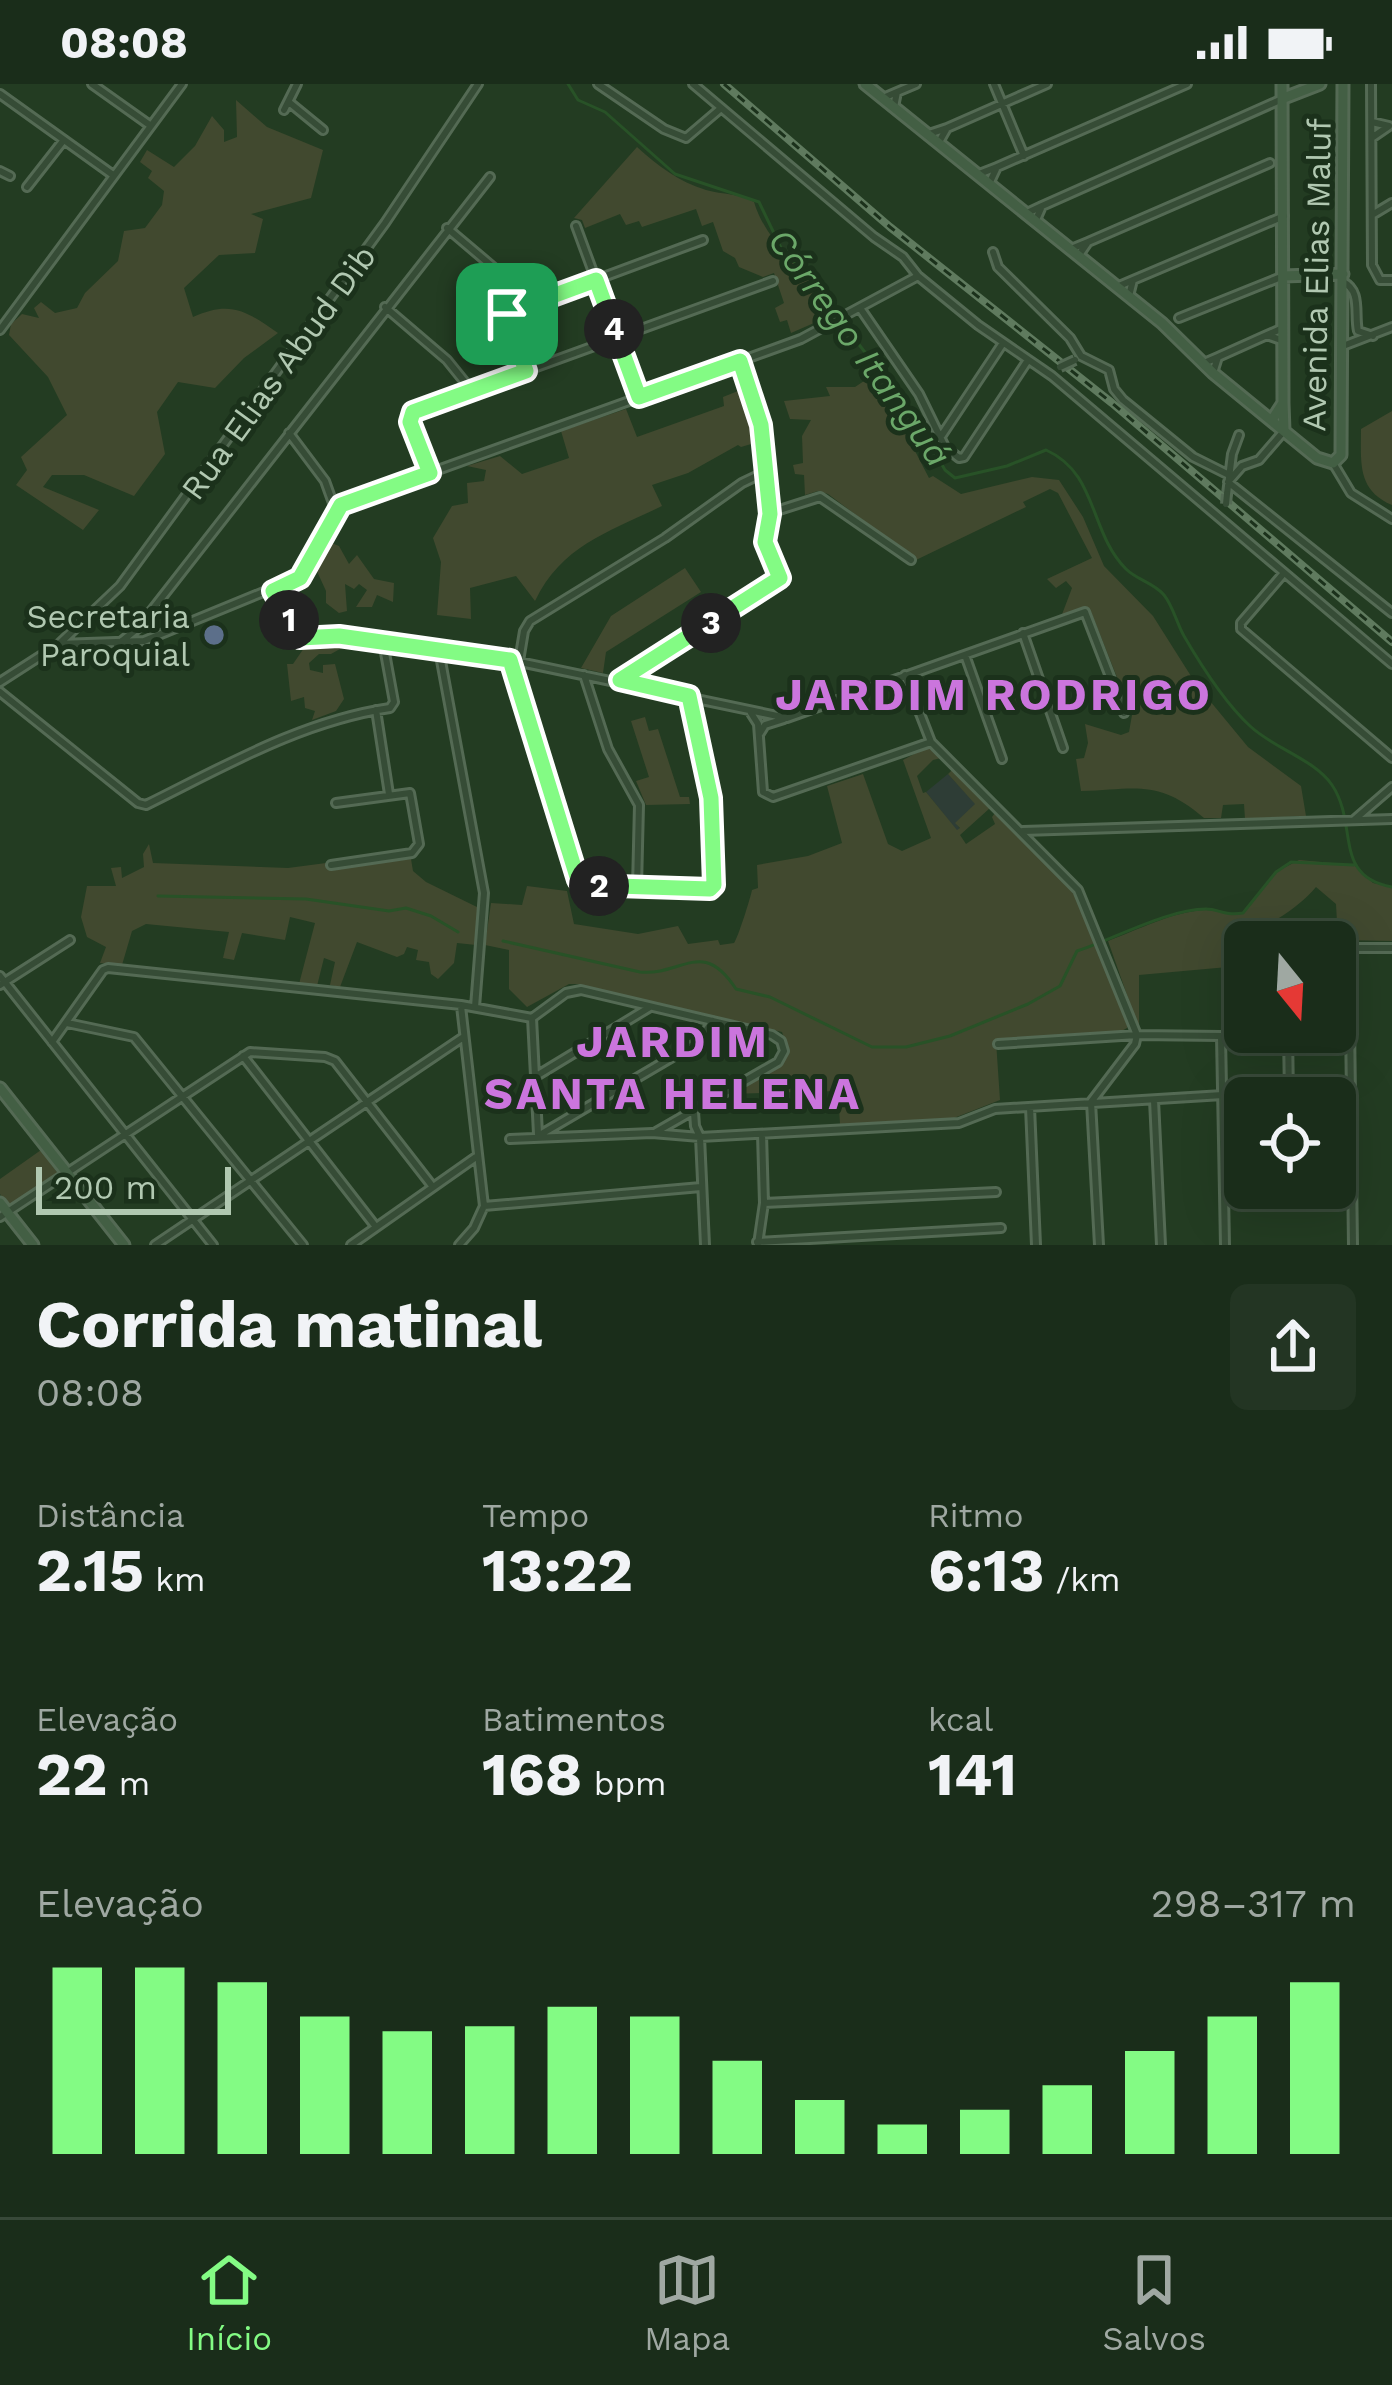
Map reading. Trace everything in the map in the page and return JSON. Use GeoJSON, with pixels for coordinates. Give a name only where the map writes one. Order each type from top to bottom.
{"type":"FeatureCollection","features":[{"type":"Feature","properties":{"kind":"street"},"geometry":{"type":"LineString","coordinates":[[92,84],[151,126]]}},
{"type":"Feature","properties":{"kind":"street"},"geometry":{"type":"LineString","coordinates":[[0,330],[182,84]]}},
{"type":"Feature","properties":{"kind":"street"},"geometry":{"type":"LineString","coordinates":[[297,84],[287,107],[323,130]]}},
{"type":"Feature","properties":{"kind":"street","name":"Rua Elias Abud Dib"},"geometry":{"type":"LineString","coordinates":[[0,682],[59,644],[109,600],[385,223],[478,84]]}},
{"type":"Feature","properties":{"kind":"street"},"geometry":{"type":"LineString","coordinates":[[598,84],[664,129],[686,138],[720,110]]}},
{"type":"Feature","properties":{"kind":"street"},"geometry":{"type":"LineString","coordinates":[[692,84],[919,275],[1052,376],[1392,664]]}},
{"type":"Feature","properties":{"kind":"street"},"geometry":{"type":"LineString","coordinates":[[865,84],[1167,327],[1213,373],[1322,462],[1333,464],[1352,494],[1392,519]]}},
{"type":"Feature","properties":{"kind":"street"},"geometry":{"type":"LineString","coordinates":[[884,98],[916,84]]}},
{"type":"Feature","properties":{"kind":"street"},"geometry":{"type":"LineString","coordinates":[[994,84],[1024,155]]}},
{"type":"Feature","properties":{"kind":"street"},"geometry":{"type":"LineString","coordinates":[[929,134],[1047,84]]}},
{"type":"Feature","properties":{"kind":"street"},"geometry":{"type":"LineString","coordinates":[[978,174],[1187,84]]}},
{"type":"Feature","properties":{"kind":"street"},"geometry":{"type":"LineString","coordinates":[[1228,479],[1242,466],[1259,460],[1284,431],[1282,84]]}},
{"type":"Feature","properties":{"kind":"street"},"geometry":{"type":"LineString","coordinates":[[1025,214],[1320,84]]}},
{"type":"Feature","properties":{"kind":"street","name":"Avenida Elias Maluf"},"geometry":{"type":"LineString","coordinates":[[1333,464],[1341,455],[1343,84]]}},
{"type":"Feature","properties":{"kind":"street"},"geometry":{"type":"LineString","coordinates":[[1371,84],[1372,265],[1379,280],[1392,280]]}},
{"type":"Feature","properties":{"kind":"street"},"geometry":{"type":"LineString","coordinates":[[894,106],[897,92]]}},
{"type":"Feature","properties":{"kind":"street"},"geometry":{"type":"LineString","coordinates":[[0,94],[113,176]]}},
{"type":"Feature","properties":{"kind":"street"},"geometry":{"type":"LineString","coordinates":[[1372,122],[1390,125]]}},
{"type":"Feature","properties":{"kind":"street"},"geometry":{"type":"LineString","coordinates":[[1372,137],[1390,125]]}},
{"type":"Feature","properties":{"kind":"street"},"geometry":{"type":"LineString","coordinates":[[939,142],[947,128]]}},
{"type":"Feature","properties":{"kind":"street"},"geometry":{"type":"LineString","coordinates":[[27,188],[63,141]]}},
{"type":"Feature","properties":{"kind":"street"},"geometry":{"type":"LineString","coordinates":[[1072,254],[1088,242],[1284,160]]}},
{"type":"Feature","properties":{"kind":"street"},"geometry":{"type":"LineString","coordinates":[[989,184],[997,167]]}},
{"type":"Feature","properties":{"kind":"street"},"geometry":{"type":"LineString","coordinates":[[0,171],[10,176]]}},
{"type":"Feature","properties":{"kind":"street"},"geometry":{"type":"LineString","coordinates":[[117,645],[138,628],[490,177]]}},
{"type":"Feature","properties":{"kind":"street"},"geometry":{"type":"LineString","coordinates":[[1372,200],[1392,202]]}},
{"type":"Feature","properties":{"kind":"street"},"geometry":{"type":"LineString","coordinates":[[1372,215],[1392,202]]}},
{"type":"Feature","properties":{"kind":"street"},"geometry":{"type":"LineString","coordinates":[[1035,222],[1042,206]]}},
{"type":"Feature","properties":{"kind":"street"},"geometry":{"type":"LineString","coordinates":[[1117,287],[1284,216]]}},
{"type":"Feature","properties":{"kind":"street"},"geometry":{"type":"LineString","coordinates":[[576,226],[639,397]]}},
{"type":"Feature","properties":{"kind":"street"},"geometry":{"type":"LineString","coordinates":[[448,228],[506,278]]}},
{"type":"Feature","properties":{"kind":"street"},"geometry":{"type":"LineString","coordinates":[[526,371],[507,314],[703,240]]}},
{"type":"Feature","properties":{"kind":"street"},"geometry":{"type":"LineString","coordinates":[[993,252],[998,267],[1070,338],[1078,358],[1109,370],[1123,400],[1392,613]]}},
{"type":"Feature","properties":{"kind":"street"},"geometry":{"type":"LineString","coordinates":[[334,507],[740,361],[838,322],[919,275]]}},
{"type":"Feature","properties":{"kind":"street"},"geometry":{"type":"LineString","coordinates":[[1167,327],[1283,277],[1343,278],[1356,296],[1358,331],[1373,335]]}},
{"type":"Feature","properties":{"kind":"street"},"geometry":{"type":"LineString","coordinates":[[1129,296],[1133,280]]}},
{"type":"Feature","properties":{"kind":"street"},"geometry":{"type":"LineString","coordinates":[[430,473],[410,417],[773,281]]}},
{"type":"Feature","properties":{"kind":"street"},"geometry":{"type":"LineString","coordinates":[[385,307],[448,360],[470,383],[472,392]]}},
{"type":"Feature","properties":{"kind":"street"},"geometry":{"type":"LineString","coordinates":[[860,308],[958,458],[964,457],[1028,360]]}},
{"type":"Feature","properties":{"kind":"street"},"geometry":{"type":"LineString","coordinates":[[1343,346],[1392,327]]}},
{"type":"Feature","properties":{"kind":"street"},"geometry":{"type":"LineString","coordinates":[[1204,364],[1283,328]]}},
{"type":"Feature","properties":{"kind":"street"},"geometry":{"type":"LineString","coordinates":[[1267,335],[1283,341]]}},
{"type":"Feature","properties":{"kind":"street"},"geometry":{"type":"LineString","coordinates":[[940,437],[1004,343]]}},
{"type":"Feature","properties":{"kind":"street"},"geometry":{"type":"LineString","coordinates":[[1213,373],[1218,357]]}},
{"type":"Feature","properties":{"kind":"street"},"geometry":{"type":"LineString","coordinates":[[1052,376],[1078,358]]}},
{"type":"Feature","properties":{"kind":"street"},"geometry":{"type":"LineString","coordinates":[[620,680],[778,580],[780,573],[764,535],[770,514],[761,425],[740,361]]}},
{"type":"Feature","properties":{"kind":"street"},"geometry":{"type":"LineString","coordinates":[[1272,420],[1282,403]]}},
{"type":"Feature","properties":{"kind":"street"},"geometry":{"type":"LineString","coordinates":[[59,644],[143,641],[300,578],[334,507],[326,481],[289,433]]}},
{"type":"Feature","properties":{"kind":"street"},"geometry":{"type":"LineString","coordinates":[[1226,521],[1228,479],[1239,435]]}},
{"type":"Feature","properties":{"kind":"street"},"geometry":{"type":"LineString","coordinates":[[689,696],[711,798],[712,888],[586,885],[578,880],[514,660],[524,631],[530,621],[766,472]]}},
{"type":"Feature","properties":{"kind":"street"},"geometry":{"type":"LineString","coordinates":[[770,514],[820,497],[911,560]]}},
{"type":"Feature","properties":{"kind":"street"},"geometry":{"type":"LineString","coordinates":[[1284,573],[1241,623],[1241,629],[1392,758]]}},
{"type":"Feature","properties":{"kind":"street"},"geometry":{"type":"LineString","coordinates":[[273,591],[300,638],[339,636],[514,660],[787,718]]}},
{"type":"Feature","properties":{"kind":"street"},"geometry":{"type":"LineString","coordinates":[[759,738],[765,725],[1084,612],[1124,713]]}},
{"type":"Feature","properties":{"kind":"street"},"geometry":{"type":"LineString","coordinates":[[138,628],[143,641]]}},
{"type":"Feature","properties":{"kind":"street"},"geometry":{"type":"LineString","coordinates":[[1023,633],[1063,748]]}},
{"type":"Feature","properties":{"kind":"street"},"geometry":{"type":"LineString","coordinates":[[0,692],[142,805],[312,725],[393,706],[383,642]]}},
{"type":"Feature","properties":{"kind":"street"},"geometry":{"type":"LineString","coordinates":[[440,650],[484,893],[475,1007]]}},
{"type":"Feature","properties":{"kind":"street"},"geometry":{"type":"LineString","coordinates":[[964,654],[1002,759]]}},
{"type":"Feature","properties":{"kind":"street"},"geometry":{"type":"LineString","coordinates":[[584,674],[608,749],[639,806],[637,887]]}},
{"type":"Feature","properties":{"kind":"street"},"geometry":{"type":"LineString","coordinates":[[905,675],[931,742],[1070,878],[1105,948],[1137,1036],[1136,1044],[1091,1102],[1099,1245]]}},
{"type":"Feature","properties":{"kind":"street"},"geometry":{"type":"LineString","coordinates":[[742,708],[756,719],[764,792],[773,797],[931,742]]}},
{"type":"Feature","properties":{"kind":"street"},"geometry":{"type":"LineString","coordinates":[[376,710],[389,794]]}},
{"type":"Feature","properties":{"kind":"street"},"geometry":{"type":"LineString","coordinates":[[1353,820],[1392,787]]}},
{"type":"Feature","properties":{"kind":"street"},"geometry":{"type":"LineString","coordinates":[[331,865],[418,850],[410,793],[336,803]]}},
{"type":"Feature","properties":{"kind":"street"},"geometry":{"type":"LineString","coordinates":[[1376,800],[1376,816],[1390,819]]}},
{"type":"Feature","properties":{"kind":"street"},"geometry":{"type":"LineString","coordinates":[[1023,831],[1390,819]]}},
{"type":"Feature","properties":{"kind":"street"},"geometry":{"type":"LineString","coordinates":[[70,940],[2,981],[213,1245]]}},
{"type":"Feature","properties":{"kind":"street"},"geometry":{"type":"LineString","coordinates":[[1356,948],[1392,948]]}},
{"type":"Feature","properties":{"kind":"street"},"geometry":{"type":"LineString","coordinates":[[52,1042],[108,968],[461,1005],[532,1018],[572,990],[778,1037],[784,1051],[778,1062],[652,1133]]}},
{"type":"Feature","properties":{"kind":"street"},"geometry":{"type":"LineString","coordinates":[[622,998],[628,1006],[627,1021]]}},
{"type":"Feature","properties":{"kind":"street"},"geometry":{"type":"LineString","coordinates":[[461,1005],[484,1206],[461,1244]]}},
{"type":"Feature","properties":{"kind":"street"},"geometry":{"type":"LineString","coordinates":[[533,1078],[653,1005]]}},
{"type":"Feature","properties":{"kind":"street"},"geometry":{"type":"LineString","coordinates":[[532,1018],[538,1136]]}},
{"type":"Feature","properties":{"kind":"street"},"geometry":{"type":"LineString","coordinates":[[538,1136],[698,1042],[713,1021]]}},
{"type":"Feature","properties":{"kind":"street"},"geometry":{"type":"LineString","coordinates":[[67,1023],[134,1037],[303,1245]]}},
{"type":"Feature","properties":{"kind":"street"},"geometry":{"type":"LineString","coordinates":[[998,1044],[1217,1034],[1222,1042],[1224,1193]]}},
{"type":"Feature","properties":{"kind":"street"},"geometry":{"type":"LineString","coordinates":[[155,1245],[462,1038]]}},
{"type":"Feature","properties":{"kind":"street"},"geometry":{"type":"LineString","coordinates":[[4,1215],[252,1051],[330,1058],[433,1187]]}},
{"type":"Feature","properties":{"kind":"street"},"geometry":{"type":"LineString","coordinates":[[243,1056],[376,1227]]}},
{"type":"Feature","properties":{"kind":"street"},"geometry":{"type":"LineString","coordinates":[[532,1066],[562,1060]]}},
{"type":"Feature","properties":{"kind":"street"},"geometry":{"type":"LineString","coordinates":[[0,1088],[124,1245]]}},
{"type":"Feature","properties":{"kind":"street"},"geometry":{"type":"LineString","coordinates":[[510,1139],[652,1133],[700,1137],[959,1123],[995,1109],[1223,1095]]}},
{"type":"Feature","properties":{"kind":"street"},"geometry":{"type":"LineString","coordinates":[[1154,1100],[1161,1245]]}},
{"type":"Feature","properties":{"kind":"street"},"geometry":{"type":"LineString","coordinates":[[1030,1107],[1036,1245]]}},
{"type":"Feature","properties":{"kind":"street"},"geometry":{"type":"LineString","coordinates":[[579,1111],[578,1125],[585,1135]]}},
{"type":"Feature","properties":{"kind":"street"},"geometry":{"type":"LineString","coordinates":[[694,1112],[700,1137],[705,1245]]}},
{"type":"Feature","properties":{"kind":"street"},"geometry":{"type":"LineString","coordinates":[[538,1121],[552,1126]]}},
{"type":"Feature","properties":{"kind":"street"},"geometry":{"type":"LineString","coordinates":[[762,1134],[764,1203],[758,1244],[1000,1228]]}},
{"type":"Feature","properties":{"kind":"street"},"geometry":{"type":"LineString","coordinates":[[350,1245],[476,1157]]}},
{"type":"Feature","properties":{"kind":"street"},"geometry":{"type":"LineString","coordinates":[[484,1206],[701,1187]]}},
{"type":"Feature","properties":{"kind":"street"},"geometry":{"type":"LineString","coordinates":[[764,1203],[996,1192]]}},
{"type":"Feature","properties":{"kind":"street"},"geometry":{"type":"LineString","coordinates":[[0,1203],[4,1215],[34,1245]]}},
{"type":"Feature","properties":{"kind":"street"},"geometry":{"type":"LineString","coordinates":[[1224,1209],[1225,1245]]}},
{"type":"Feature","properties":{"kind":"street"},"geometry":{"type":"LineString","coordinates":[[1352,1209],[1353,1245]]}},
{"type":"Feature","properties":{"kind":"street"},"geometry":{"type":"LineString","coordinates":[[911,1234],[911,1245]]}},
{"type":"Feature","properties":{"kind":"shaded area"},"geometry":{"type":"Polygon","coordinates":[[[948,774],[976,804],[956,823],[957,831],[926,792],[948,774]]]}},
{"type":"Feature","properties":{"kind":"green space"},"geometry":{"type":"Polygon","coordinates":[[[236,100],[267,127],[323,150],[311,198],[251,214],[263,219],[255,253],[219,255],[184,288],[193,317],[218,309],[238,310],[278,333],[215,388],[178,382],[157,412],[165,454],[134,496],[84,475],[52,475],[43,487],[99,510],[83,530],[16,485],[27,470],[21,457],[67,415],[48,377],[9,335],[11,324],[22,314],[39,318],[34,308],[41,302],[55,313],[77,308],[85,293],[118,261],[124,231],[145,228],[162,205],[164,191],[148,178],[152,171],[140,162],[147,150],[174,167],[195,146],[212,116],[224,130],[224,142],[237,137],[236,100]]]}},
{"type":"Feature","properties":{"kind":"green space"},"geometry":{"type":"Polygon","coordinates":[[[637,147],[687,182],[754,202],[769,233],[837,313],[791,333],[787,320],[780,322],[775,308],[784,303],[774,273],[763,277],[739,267],[723,251],[713,222],[702,226],[696,209],[642,227],[639,221],[626,225],[620,214],[585,228],[582,220],[574,218],[637,147]]]}},
{"type":"Feature","properties":{"kind":"green space"},"geometry":{"type":"Polygon","coordinates":[[[738,365],[758,442],[738,445],[688,473],[652,485],[662,506],[573,553],[535,601],[516,576],[470,588],[471,619],[437,615],[441,562],[433,538],[452,506],[468,503],[467,483],[484,481],[486,470],[467,466],[500,456],[522,474],[569,458],[561,431],[626,409],[637,437],[724,406],[723,397],[738,391],[731,367],[738,365]]]}},
{"type":"Feature","properties":{"kind":"green space"},"geometry":{"type":"Polygon","coordinates":[[[870,377],[889,401],[929,478],[961,494],[1032,477],[1059,480],[1083,517],[1104,566],[1153,616],[1196,684],[1248,747],[1301,786],[1306,816],[1245,819],[1244,804],[1223,805],[1221,818],[1204,818],[1174,797],[1147,789],[1081,791],[1076,759],[1084,758],[1088,743],[1085,724],[1121,735],[1129,732],[1132,715],[1091,612],[1083,609],[1061,617],[1072,588],[1066,581],[1056,588],[1047,579],[1092,558],[1058,493],[1050,489],[1023,502],[1026,507],[916,560],[828,494],[805,495],[804,475],[795,474],[793,465],[803,463],[802,436],[811,420],[790,419],[784,401],[830,396],[826,387],[855,387],[870,377]]]}},
{"type":"Feature","properties":{"kind":"green space"},"geometry":{"type":"Polygon","coordinates":[[[1392,411],[1392,505],[1372,492],[1363,474],[1361,429],[1392,411]]]}},
{"type":"Feature","properties":{"kind":"green space"},"geometry":{"type":"Polygon","coordinates":[[[329,542],[339,546],[349,564],[357,555],[374,579],[394,583],[393,602],[377,595],[372,607],[356,607],[367,590],[359,584],[354,589],[345,584],[347,611],[339,613],[326,603],[315,567],[329,542]]]}},
{"type":"Feature","properties":{"kind":"green space"},"geometry":{"type":"Polygon","coordinates":[[[685,568],[701,592],[606,652],[603,673],[581,668],[611,616],[685,568]]]}},
{"type":"Feature","properties":{"kind":"green space"},"geometry":{"type":"Polygon","coordinates":[[[343,640],[347,645],[331,654],[319,654],[309,663],[310,670],[323,673],[323,665],[335,664],[344,699],[336,711],[312,720],[315,711],[305,708],[304,697],[291,701],[287,664],[293,664],[304,648],[343,640]]]}},
{"type":"Feature","properties":{"kind":"green space"},"geometry":{"type":"Polygon","coordinates":[[[645,717],[649,731],[658,729],[680,797],[689,797],[690,804],[646,805],[636,781],[649,777],[631,721],[645,717]]]}},
{"type":"Feature","properties":{"kind":"green space"},"geometry":{"type":"Polygon","coordinates":[[[927,747],[941,758],[917,776],[923,793],[957,830],[955,823],[975,804],[948,774],[953,769],[990,808],[960,835],[966,844],[995,824],[995,813],[1071,887],[1099,944],[1128,1023],[1118,1033],[996,1041],[1000,1100],[954,1118],[840,1124],[838,1091],[728,1094],[779,1064],[784,1056],[782,1032],[578,984],[569,984],[527,1007],[509,989],[509,950],[485,945],[491,903],[522,905],[527,886],[567,891],[574,924],[638,934],[678,926],[688,944],[734,943],[752,890],[758,888],[757,865],[808,856],[842,843],[827,786],[863,774],[888,844],[902,851],[931,838],[903,760],[927,747]]]}},
{"type":"Feature","properties":{"kind":"green space"},"geometry":{"type":"Polygon","coordinates":[[[149,844],[153,863],[288,868],[326,863],[328,869],[411,859],[413,871],[426,882],[479,908],[476,945],[457,943],[454,963],[438,979],[431,974],[429,962],[416,960],[418,950],[407,947],[397,957],[357,942],[340,987],[330,985],[335,962],[324,958],[317,986],[299,984],[315,923],[290,917],[285,940],[242,933],[234,960],[223,958],[229,932],[146,924],[132,931],[122,965],[100,963],[106,947],[87,937],[81,917],[87,886],[116,886],[111,868],[121,867],[122,878],[144,867],[143,854],[149,844]]]}},
{"type":"Feature","properties":{"kind":"green space"},"geometry":{"type":"Polygon","coordinates":[[[1299,860],[1354,865],[1373,883],[1392,887],[1392,941],[1356,940],[1356,921],[1337,921],[1336,904],[1316,887],[1274,921],[1224,921],[1224,967],[1139,975],[1139,1029],[1108,941],[1192,911],[1242,913],[1276,872],[1299,860]]]}},
{"type":"Feature","properties":{"kind":"green space"},"geometry":{"type":"Polygon","coordinates":[[[41,1150],[59,1175],[10,1208],[0,1194],[0,1179],[41,1150]]]}},
{"type":"Feature","properties":{"kind":"waterway","name":"Córrego Itanguá"},"geometry":{"type":"LineString","coordinates":[[568,84],[578,100],[605,112],[675,174],[759,202],[783,252],[824,288],[857,342],[913,414],[945,470],[955,478],[1007,466],[1046,450],[1063,460],[1084,488],[1114,554],[1130,573],[1164,595],[1222,695],[1259,734],[1304,761],[1332,785],[1361,872],[1392,887]]}},
{"type":"Feature","properties":{"kind":"waterway"},"geometry":{"type":"LineString","coordinates":[[503,941],[640,972],[702,962],[713,965],[736,989],[770,997],[872,1047],[906,1047],[950,1036],[1028,1004],[1060,986],[1077,951],[1191,910],[1243,913],[1276,872],[1291,862],[1354,865]]}},
{"type":"Feature","properties":{"kind":"waterway"},"geometry":{"type":"LineString","coordinates":[[158,896],[306,899],[389,911],[406,908],[458,932]]}},
{"type":"Feature","properties":{"kind":"railway"},"geometry":{"type":"LineString","coordinates":[[724,84],[890,227],[1112,403],[1392,642]]}},
{"type":"Feature","properties":{"kind":"place","name":"Secretaria Paroquial"},"geometry":{"type":"Point","coordinates":[214,635]}},
{"type":"Feature","properties":{"kind":"district","name":"JARDIM RODRIGO"},"geometry":{"type":"Point","coordinates":[994,694]}},
{"type":"Feature","properties":{"kind":"district","name":"JARDIM SANTA HELENA"},"geometry":{"type":"Point","coordinates":[673,1067]}},
{"type":"Feature","properties":{"kind":"route"},"geometry":{"type":"LineString","coordinates":[[596,280],[639,397],[740,361],[761,425],[770,514],[764,535],[780,578],[620,680],[689,696],[711,798],[714,885],[710,889],[586,885],[578,880],[510,660],[339,636],[305,640],[296,634],[273,591],[300,578],[341,505],[430,473],[410,422],[413,412],[526,371],[507,314],[596,280]]}}]}
